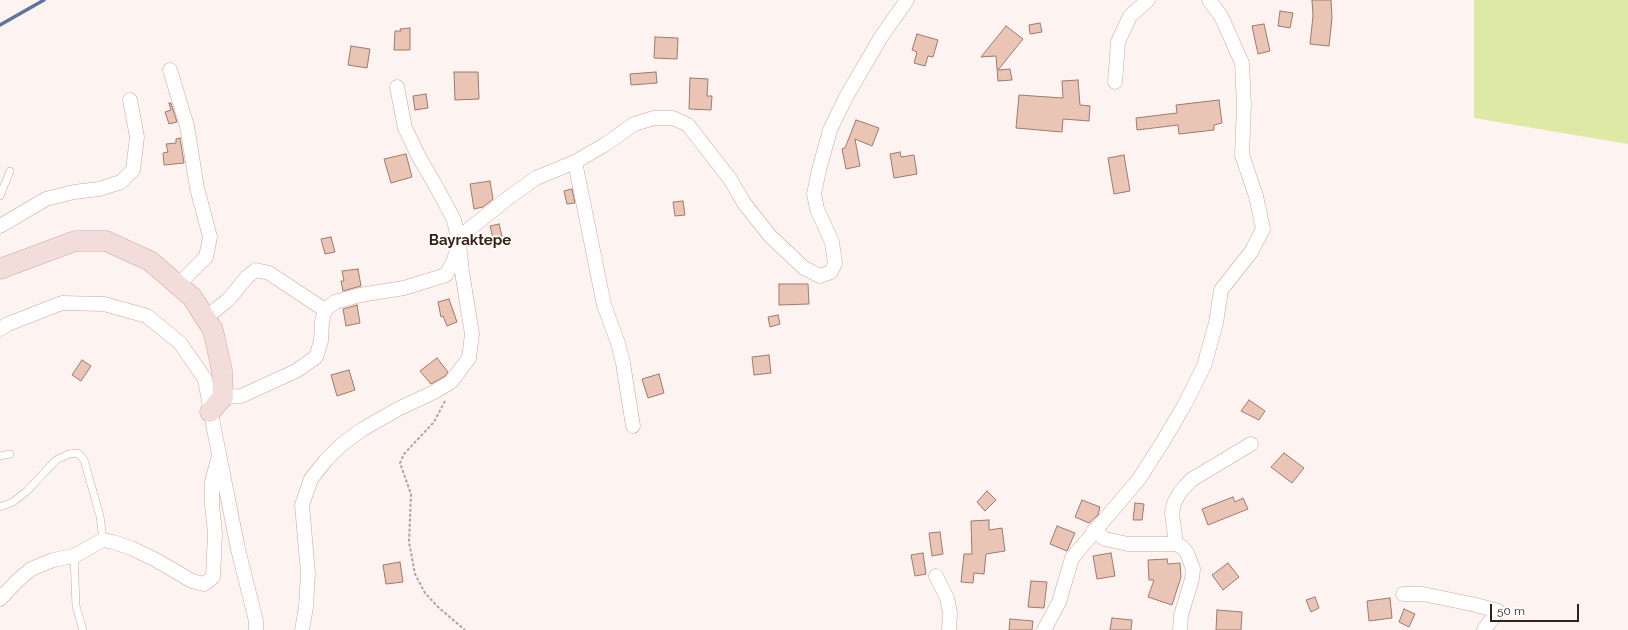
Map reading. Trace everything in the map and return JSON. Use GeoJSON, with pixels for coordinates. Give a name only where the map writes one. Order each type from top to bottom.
{"type":"FeatureCollection","features":[{"type":"Feature","properties":{"kind":"street"},"geometry":{"type":"LineString","coordinates":[[223,397],[241,396],[296,371],[316,357],[321,341],[322,322],[325,310],[335,302],[360,295],[404,288],[446,275],[454,260],[459,243],[467,230],[508,198],[536,178],[575,162],[606,144],[634,124],[654,118],[673,118],[688,125],[730,179],[744,203],[770,236],[804,268],[820,276],[830,272],[834,263],[832,242],[817,210],[814,194],[830,130],[846,97],[881,37],[907,0]]}},
{"type":"Feature","properties":{"kind":"street"},"geometry":{"type":"LineString","coordinates":[[1116,82],[1118,42],[1130,16],[1148,0]]}},
{"type":"Feature","properties":{"kind":"street"},"geometry":{"type":"LineString","coordinates":[[1044,630],[1059,602],[1072,558],[1139,478],[1185,404],[1204,366],[1216,323],[1221,290],[1251,252],[1263,229],[1256,196],[1242,155],[1244,105],[1242,63],[1221,16],[1209,0]]}},
{"type":"Feature","properties":{"kind":"street"},"geometry":{"type":"LineString","coordinates":[[170,70],[186,126],[197,188],[210,237],[206,257],[178,285]]}},
{"type":"Feature","properties":{"kind":"street"},"geometry":{"type":"LineString","coordinates":[[302,630],[306,607],[308,573],[302,505],[311,480],[326,460],[341,445],[363,429],[398,408],[432,393],[451,382],[469,358],[472,334],[459,243],[454,220],[419,157],[406,128],[397,87]]}},
{"type":"Feature","properties":{"kind":"street"},"geometry":{"type":"LineString","coordinates":[[0,226],[46,199],[74,192],[99,189],[121,182],[133,170],[137,137],[130,100]]}},
{"type":"Feature","properties":{"kind":"street"},"geometry":{"type":"LineString","coordinates":[[575,162],[604,305],[618,343],[623,363],[633,426]]}},
{"type":"Feature","properties":{"kind":"street"},"geometry":{"type":"LineString","coordinates":[[0,269],[75,241],[106,241],[150,261],[192,297],[213,330],[222,371],[223,397],[210,412]]}},
{"type":"Feature","properties":{"kind":"street"},"geometry":{"type":"LineString","coordinates":[[205,318],[228,300],[247,277],[256,270],[269,273],[325,310]]}},
{"type":"Feature","properties":{"kind":"street"},"geometry":{"type":"LineString","coordinates":[[0,329],[8,324],[62,304],[104,304],[147,316],[180,343],[205,379],[210,412],[238,549],[256,621],[256,630]]}},
{"type":"Feature","properties":{"kind":"street"},"geometry":{"type":"LineString","coordinates":[[1176,544],[1172,513],[1174,503],[1180,492],[1192,480],[1252,444]]}},
{"type":"Feature","properties":{"kind":"street"},"geometry":{"type":"LineString","coordinates":[[0,599],[17,581],[31,570],[52,560],[74,556],[103,540],[131,548],[156,560],[192,582],[204,584],[213,577],[215,546],[212,482],[219,456]]}},
{"type":"Feature","properties":{"kind":"street"},"geometry":{"type":"LineString","coordinates":[[1094,530],[1105,539],[1128,544],[1176,544],[1182,547],[1187,553],[1193,569],[1190,589],[1181,615],[1180,630]]}},
{"type":"Feature","properties":{"kind":"street"},"geometry":{"type":"LineString","coordinates":[[936,576],[947,598],[950,613],[949,630]]}},
{"type":"Feature","properties":{"kind":"street"},"geometry":{"type":"LineString","coordinates":[[1403,594],[1423,594],[1498,611],[1484,630]]}},
{"type":"Feature","properties":{"kind":"lane"},"geometry":{"type":"LineString","coordinates":[[0,196],[10,172]]}},
{"type":"Feature","properties":{"kind":"lane"},"geometry":{"type":"LineString","coordinates":[[0,507],[13,502],[27,491],[56,460],[69,454],[78,453],[84,460],[100,516],[103,540]]}},
{"type":"Feature","properties":{"kind":"lane"},"geometry":{"type":"LineString","coordinates":[[0,456],[10,454]]}},
{"type":"Feature","properties":{"kind":"lane"},"geometry":{"type":"LineString","coordinates":[[74,556],[76,606],[83,630]]}},
{"type":"Feature","properties":{"kind":"path"},"geometry":{"type":"LineString","coordinates":[[451,382],[446,399],[434,422],[404,454],[400,463],[411,494],[409,542],[415,574],[425,593],[438,607],[465,630]]}},
{"type":"Feature","properties":{"kind":"green space"},"geometry":{"type":"Polygon","coordinates":[[[1474,0],[1628,0],[1628,144],[1474,118],[1474,0]]]}},
{"type":"Feature","properties":{"kind":"building"},"geometry":{"type":"Polygon","coordinates":[[[1312,0],[1331,0],[1332,18],[1329,46],[1310,44],[1313,16],[1312,0]]]}},
{"type":"Feature","properties":{"kind":"building"},"geometry":{"type":"Polygon","coordinates":[[[1280,11],[1293,13],[1290,28],[1278,26],[1280,11]]]}},
{"type":"Feature","properties":{"kind":"building"},"geometry":{"type":"Polygon","coordinates":[[[1040,23],[1042,32],[1030,34],[1029,25],[1040,23]]]}},
{"type":"Feature","properties":{"kind":"building"},"geometry":{"type":"Polygon","coordinates":[[[1264,24],[1270,51],[1258,54],[1252,26],[1264,24]]]}},
{"type":"Feature","properties":{"kind":"building"},"geometry":{"type":"Polygon","coordinates":[[[1006,26],[1023,39],[998,70],[1010,69],[1012,80],[998,81],[996,56],[981,57],[1006,26]]]}},
{"type":"Feature","properties":{"kind":"building"},"geometry":{"type":"Polygon","coordinates":[[[410,28],[410,50],[394,50],[395,31],[410,28]]]}},
{"type":"Feature","properties":{"kind":"building"},"geometry":{"type":"Polygon","coordinates":[[[917,34],[938,40],[933,57],[928,56],[925,66],[914,63],[917,52],[912,50],[917,34]]]}},
{"type":"Feature","properties":{"kind":"building"},"geometry":{"type":"Polygon","coordinates":[[[655,37],[678,38],[677,59],[654,58],[655,37]]]}},
{"type":"Feature","properties":{"kind":"building"},"geometry":{"type":"Polygon","coordinates":[[[351,46],[370,49],[367,68],[348,65],[351,46]]]}},
{"type":"Feature","properties":{"kind":"building"},"geometry":{"type":"Polygon","coordinates":[[[454,72],[478,72],[479,99],[455,100],[454,72]]]}},
{"type":"Feature","properties":{"kind":"building"},"geometry":{"type":"Polygon","coordinates":[[[656,72],[657,83],[631,85],[630,74],[656,72]]]}},
{"type":"Feature","properties":{"kind":"building"},"geometry":{"type":"Polygon","coordinates":[[[690,78],[708,79],[707,96],[712,96],[711,110],[689,109],[690,78]]]}},
{"type":"Feature","properties":{"kind":"building"},"geometry":{"type":"Polygon","coordinates":[[[1078,80],[1080,105],[1090,106],[1089,121],[1063,119],[1062,132],[1016,128],[1019,95],[1063,98],[1062,81],[1078,80]]]}},
{"type":"Feature","properties":{"kind":"building"},"geometry":{"type":"Polygon","coordinates":[[[426,94],[428,108],[415,110],[413,96],[426,94]]]}},
{"type":"Feature","properties":{"kind":"building"},"geometry":{"type":"Polygon","coordinates":[[[1219,100],[1222,123],[1214,125],[1214,130],[1179,134],[1178,125],[1137,130],[1136,118],[1177,113],[1176,105],[1219,100]]]}},
{"type":"Feature","properties":{"kind":"building"},"geometry":{"type":"Polygon","coordinates":[[[169,103],[171,103],[177,122],[169,124],[165,112],[171,110],[169,103]]]}},
{"type":"Feature","properties":{"kind":"building"},"geometry":{"type":"Polygon","coordinates":[[[856,120],[879,128],[872,146],[855,139],[860,166],[846,169],[842,149],[845,148],[856,120]]]}},
{"type":"Feature","properties":{"kind":"building"},"geometry":{"type":"Polygon","coordinates":[[[180,138],[184,163],[164,165],[163,153],[168,152],[166,144],[176,143],[176,139],[180,138]]]}},
{"type":"Feature","properties":{"kind":"building"},"geometry":{"type":"Polygon","coordinates":[[[900,152],[901,157],[914,155],[917,174],[894,178],[890,154],[900,152]]]}},
{"type":"Feature","properties":{"kind":"building"},"geometry":{"type":"Polygon","coordinates":[[[406,154],[412,177],[391,183],[384,159],[406,154]]]}},
{"type":"Feature","properties":{"kind":"building"},"geometry":{"type":"Polygon","coordinates":[[[1124,155],[1130,191],[1114,194],[1108,158],[1124,155]]]}},
{"type":"Feature","properties":{"kind":"building"},"geometry":{"type":"Polygon","coordinates":[[[490,181],[493,199],[483,207],[474,209],[470,184],[490,181]]]}},
{"type":"Feature","properties":{"kind":"building"},"geometry":{"type":"Polygon","coordinates":[[[572,189],[575,203],[567,204],[564,191],[572,189]]]}},
{"type":"Feature","properties":{"kind":"building"},"geometry":{"type":"Polygon","coordinates":[[[683,201],[685,215],[675,216],[673,202],[683,201]]]}},
{"type":"Feature","properties":{"kind":"building"},"geometry":{"type":"Polygon","coordinates":[[[499,224],[504,244],[495,246],[490,226],[499,224]]]}},
{"type":"Feature","properties":{"kind":"building"},"geometry":{"type":"Polygon","coordinates":[[[331,237],[335,252],[325,254],[321,239],[331,237]]]}},
{"type":"Feature","properties":{"kind":"building"},"geometry":{"type":"Polygon","coordinates":[[[358,269],[361,286],[343,291],[341,281],[344,281],[342,271],[358,269]]]}},
{"type":"Feature","properties":{"kind":"building"},"geometry":{"type":"Polygon","coordinates":[[[779,284],[808,284],[809,304],[779,305],[779,284]]]}},
{"type":"Feature","properties":{"kind":"building"},"geometry":{"type":"Polygon","coordinates":[[[449,299],[457,322],[447,326],[443,316],[441,317],[438,302],[449,299]]]}},
{"type":"Feature","properties":{"kind":"building"},"geometry":{"type":"Polygon","coordinates":[[[357,305],[360,323],[346,326],[343,309],[357,305]]]}},
{"type":"Feature","properties":{"kind":"building"},"geometry":{"type":"Polygon","coordinates":[[[778,315],[780,324],[770,327],[768,317],[778,315]]]}},
{"type":"Feature","properties":{"kind":"building"},"geometry":{"type":"Polygon","coordinates":[[[769,355],[771,373],[754,375],[752,357],[769,355]]]}},
{"type":"Feature","properties":{"kind":"building"},"geometry":{"type":"Polygon","coordinates":[[[437,358],[448,372],[445,376],[431,384],[420,371],[437,358]]]}},
{"type":"Feature","properties":{"kind":"building"},"geometry":{"type":"Polygon","coordinates":[[[82,360],[91,366],[81,381],[72,375],[82,360]]]}},
{"type":"Feature","properties":{"kind":"building"},"geometry":{"type":"Polygon","coordinates":[[[349,370],[355,390],[337,396],[331,375],[349,370]]]}},
{"type":"Feature","properties":{"kind":"building"},"geometry":{"type":"Polygon","coordinates":[[[659,374],[664,393],[648,398],[642,379],[659,374]]]}},
{"type":"Feature","properties":{"kind":"building"},"geometry":{"type":"Polygon","coordinates":[[[1249,400],[1265,411],[1259,420],[1241,411],[1249,400]]]}},
{"type":"Feature","properties":{"kind":"building"},"geometry":{"type":"Polygon","coordinates":[[[1284,453],[1304,468],[1292,483],[1271,467],[1284,453]]]}},
{"type":"Feature","properties":{"kind":"building"},"geometry":{"type":"Polygon","coordinates":[[[987,491],[996,500],[985,511],[977,502],[987,491]]]}},
{"type":"Feature","properties":{"kind":"building"},"geometry":{"type":"Polygon","coordinates":[[[1233,497],[1235,502],[1243,498],[1248,509],[1208,525],[1202,509],[1233,497]]]}},
{"type":"Feature","properties":{"kind":"building"},"geometry":{"type":"Polygon","coordinates":[[[1082,500],[1100,507],[1098,515],[1089,523],[1075,517],[1082,500]]]}},
{"type":"Feature","properties":{"kind":"building"},"geometry":{"type":"Polygon","coordinates":[[[1135,503],[1144,504],[1142,520],[1133,520],[1135,503]]]}},
{"type":"Feature","properties":{"kind":"building"},"geometry":{"type":"Polygon","coordinates":[[[989,520],[989,530],[1002,528],[1005,551],[986,554],[984,574],[974,573],[973,583],[961,582],[964,554],[972,554],[971,521],[989,520]]]}},
{"type":"Feature","properties":{"kind":"building"},"geometry":{"type":"Polygon","coordinates":[[[1057,526],[1075,533],[1067,551],[1050,544],[1057,526]]]}},
{"type":"Feature","properties":{"kind":"building"},"geometry":{"type":"Polygon","coordinates":[[[940,532],[943,554],[932,556],[929,533],[940,532]]]}},
{"type":"Feature","properties":{"kind":"building"},"geometry":{"type":"Polygon","coordinates":[[[923,553],[926,574],[915,576],[911,555],[923,553]]]}},
{"type":"Feature","properties":{"kind":"building"},"geometry":{"type":"Polygon","coordinates":[[[1111,553],[1115,576],[1097,579],[1093,556],[1111,553]]]}},
{"type":"Feature","properties":{"kind":"building"},"geometry":{"type":"Polygon","coordinates":[[[1167,559],[1168,564],[1180,563],[1181,577],[1172,605],[1148,597],[1154,580],[1149,580],[1148,560],[1167,559]]]}},
{"type":"Feature","properties":{"kind":"building"},"geometry":{"type":"Polygon","coordinates":[[[400,562],[403,582],[386,584],[383,565],[400,562]]]}},
{"type":"Feature","properties":{"kind":"building"},"geometry":{"type":"Polygon","coordinates":[[[1228,563],[1239,577],[1223,590],[1212,575],[1228,563]]]}},
{"type":"Feature","properties":{"kind":"building"},"geometry":{"type":"Polygon","coordinates":[[[1031,581],[1047,582],[1044,608],[1028,607],[1031,581]]]}},
{"type":"Feature","properties":{"kind":"building"},"geometry":{"type":"Polygon","coordinates":[[[1315,597],[1319,608],[1311,612],[1306,600],[1315,597]]]}},
{"type":"Feature","properties":{"kind":"building"},"geometry":{"type":"Polygon","coordinates":[[[1390,598],[1392,618],[1369,621],[1367,601],[1390,598]]]}},
{"type":"Feature","properties":{"kind":"building"},"geometry":{"type":"Polygon","coordinates":[[[1404,609],[1415,614],[1409,627],[1399,622],[1404,609]]]}},
{"type":"Feature","properties":{"kind":"building"},"geometry":{"type":"Polygon","coordinates":[[[1217,610],[1242,612],[1241,630],[1216,630],[1217,610]]]}},
{"type":"Feature","properties":{"kind":"building"},"geometry":{"type":"Polygon","coordinates":[[[1112,618],[1132,620],[1131,630],[1110,630],[1112,618]]]}},
{"type":"Feature","properties":{"kind":"building"},"geometry":{"type":"Polygon","coordinates":[[[1010,619],[1033,621],[1032,630],[1009,630],[1010,619]]]}},
{"type":"Feature","properties":{"kind":"waterway"},"geometry":{"type":"LineString","coordinates":[[0,25],[44,0]]}},
{"type":"Feature","properties":{"kind":"district","name":"Bayraktepe"},"geometry":{"type":"Point","coordinates":[470,240]}}]}
